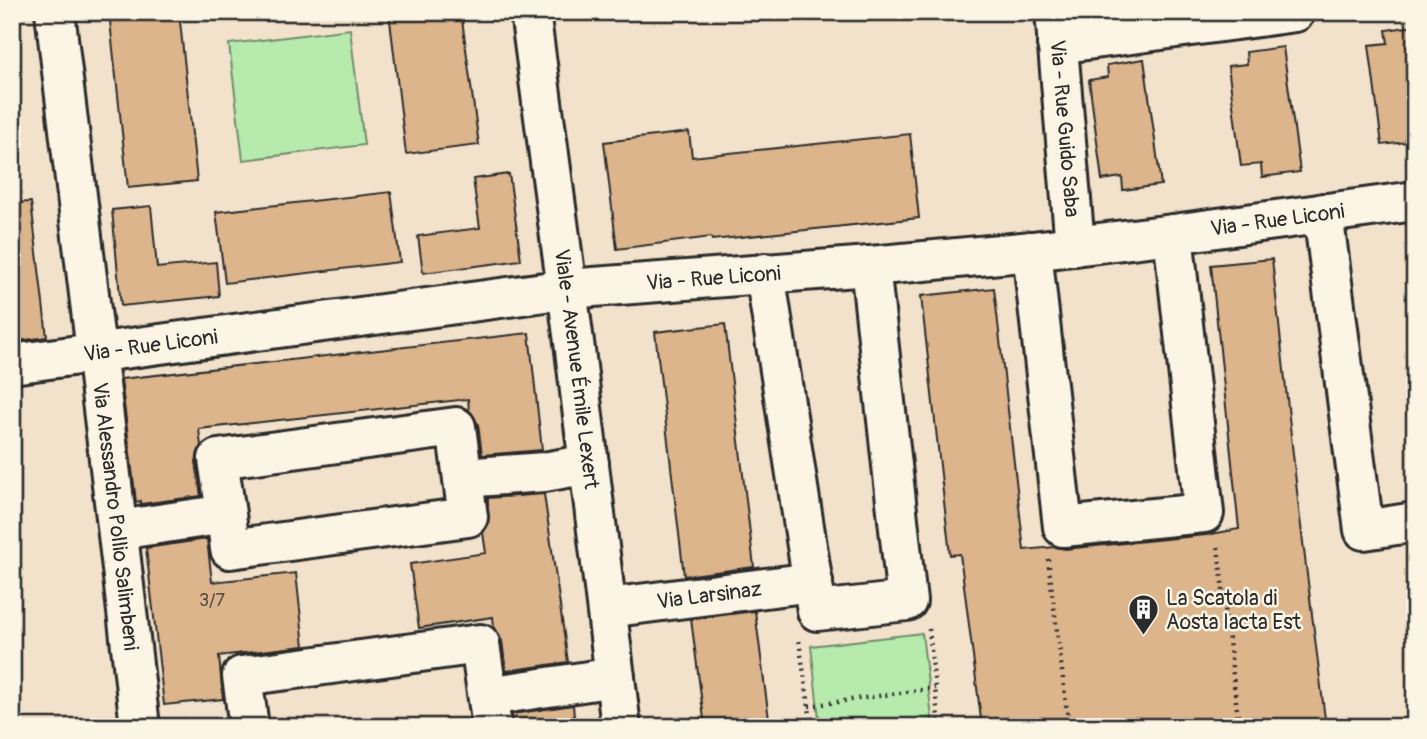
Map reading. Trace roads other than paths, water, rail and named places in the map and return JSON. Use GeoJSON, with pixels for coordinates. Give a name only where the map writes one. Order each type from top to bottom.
{"type":"FeatureCollection","features":[{"type":"Feature","properties":{"kind":"street","name":"Via Alessandro Pollio Salimbeni"},"geometry":{"type":"LineString","coordinates":[[55,12],[140,727]]}},
{"type":"Feature","properties":{"kind":"street","name":"Viale - Avenue Émile Lexert"},"geometry":{"type":"LineString","coordinates":[[530,12],[621,727]]}},
{"type":"Feature","properties":{"kind":"street"},"geometry":{"type":"LineString","coordinates":[[1056,28],[1295,12]]}},
{"type":"Feature","properties":{"kind":"street","name":"Via - Rue Guido Saba"},"geometry":{"type":"LineString","coordinates":[[1056,28],[1075,246]]}},
{"type":"Feature","properties":{"kind":"street","name":"Via - Rue Liconi"},"geometry":{"type":"LineString","coordinates":[[12,364],[567,289],[1032,251],[1415,201]]}},
{"type":"Feature","properties":{"kind":"street"},"geometry":{"type":"LineString","coordinates":[[1323,214],[1364,530],[1415,522]]}},
{"type":"Feature","properties":{"kind":"street"},"geometry":{"type":"LineString","coordinates":[[1032,251],[1063,527],[1204,513],[1173,234]]}},
{"type":"Feature","properties":{"kind":"street"},"geometry":{"type":"LineString","coordinates":[[765,273],[802,584],[817,611],[907,601],[870,266]]}},
{"type":"Feature","properties":{"kind":"street"},"geometry":{"type":"LineString","coordinates":[[456,428],[468,517],[230,549],[226,514],[218,459],[456,428]]}},
{"type":"Feature","properties":{"kind":"street"},"geometry":{"type":"LineString","coordinates":[[463,478],[544,472],[589,464]]}},
{"type":"Feature","properties":{"kind":"street"},"geometry":{"type":"LineString","coordinates":[[118,530],[226,514]]}},
{"type":"Feature","properties":{"kind":"street","name":"Via Larsinaz"},"geometry":{"type":"LineString","coordinates":[[607,608],[802,584]]}},
{"type":"Feature","properties":{"kind":"street"},"geometry":{"type":"LineString","coordinates":[[241,726],[242,676],[481,644],[490,711],[615,677]]}},
{"type":"Feature","properties":{"kind":"place","name":"La Scatola di Aosta Iacta Est"},"geometry":{"type":"Point","coordinates":[1143,637]}}]}
